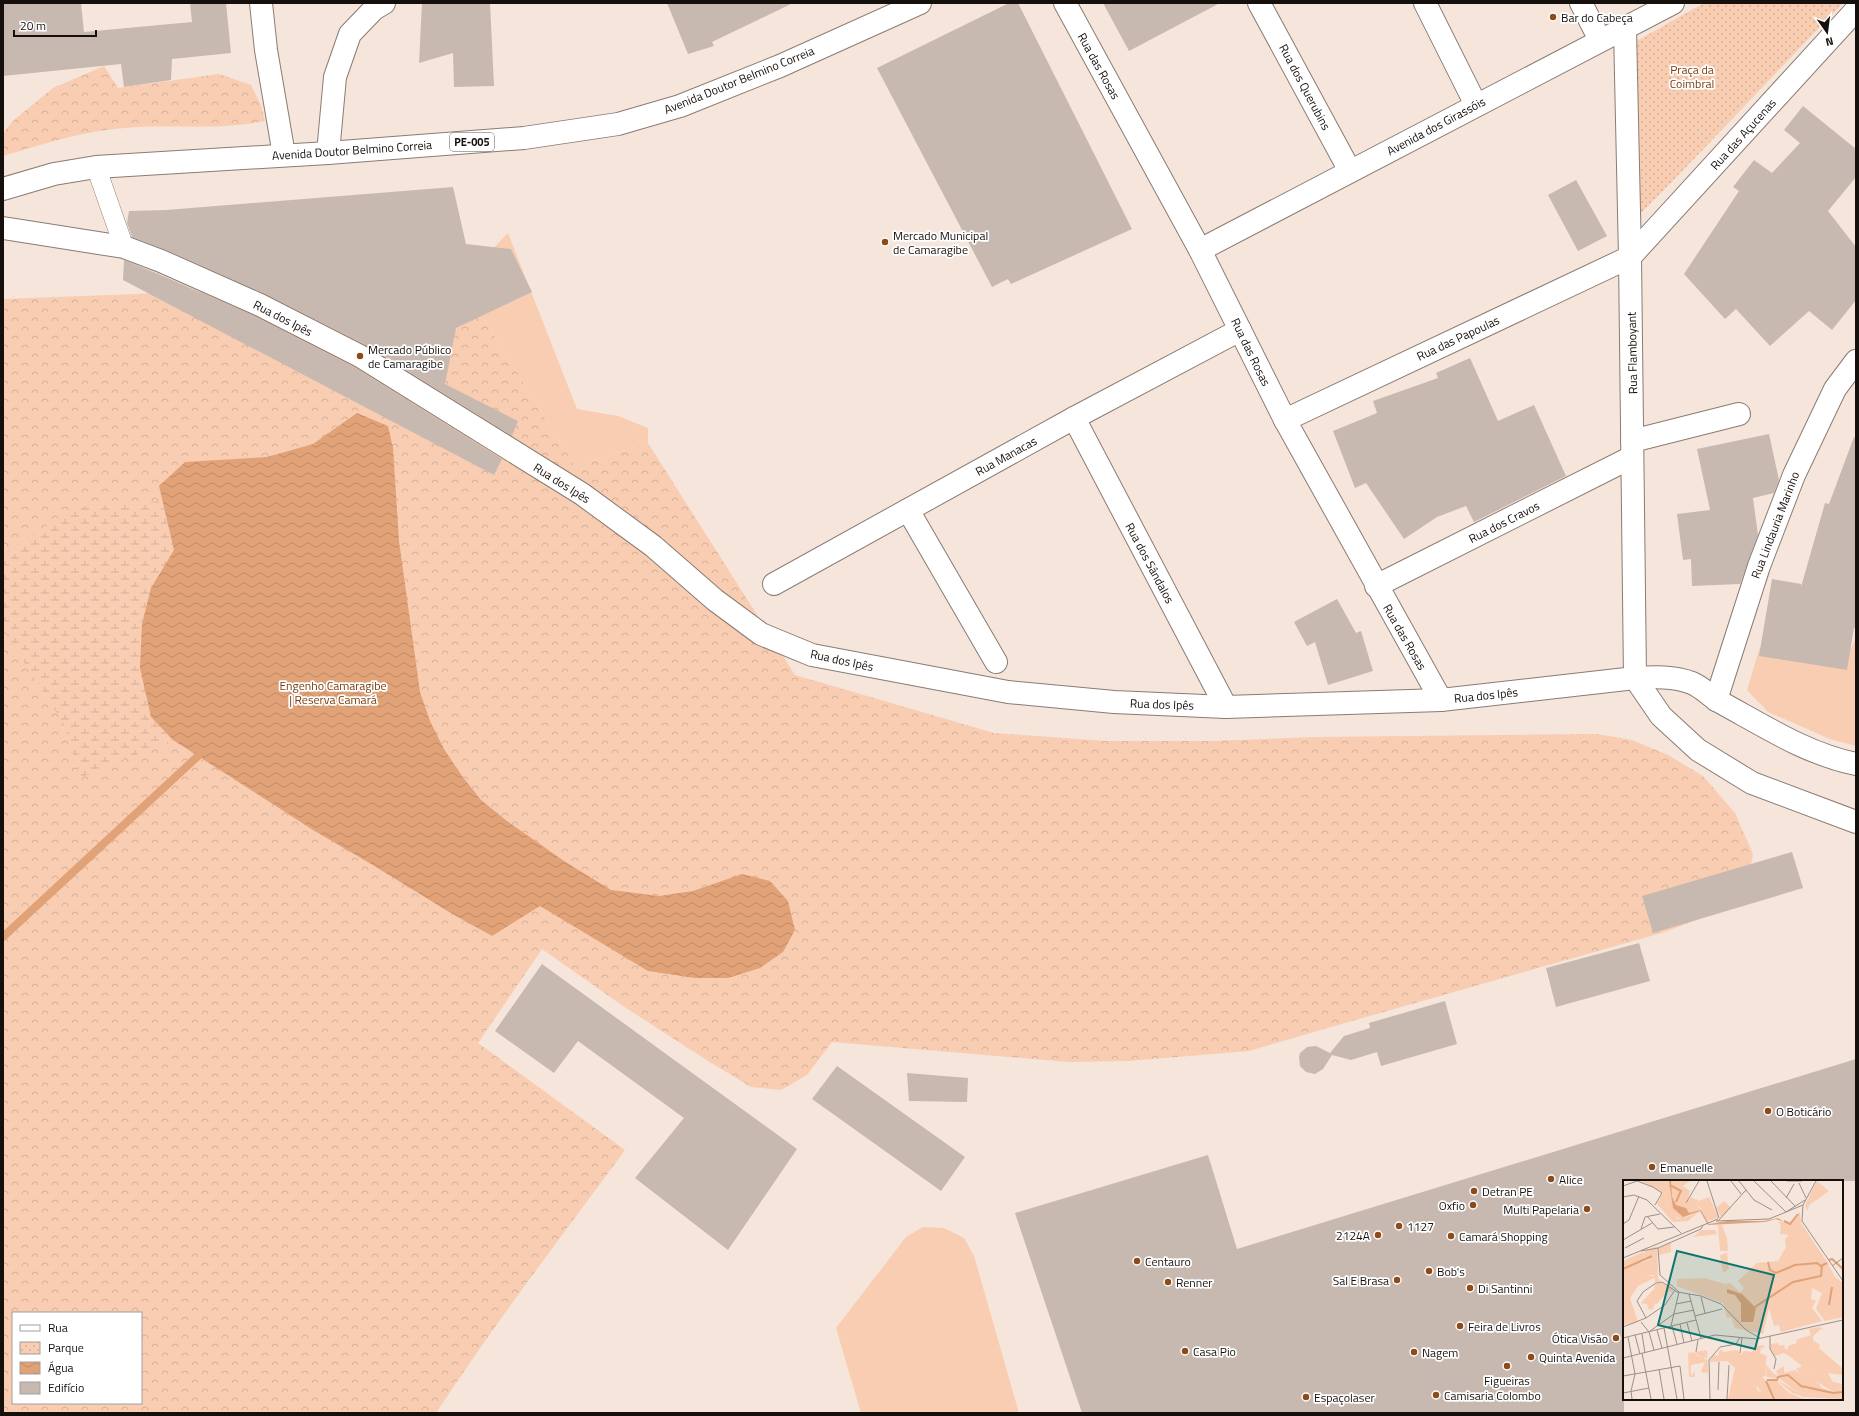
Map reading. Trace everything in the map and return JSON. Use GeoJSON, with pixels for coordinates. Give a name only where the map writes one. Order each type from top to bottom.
{"type":"FeatureCollection","features":[{"type":"Feature","properties":{"kind":"street"},"geometry":{"type":"LineString","coordinates":[[262,3],[266,50],[284,155]]}},
{"type":"Feature","properties":{"kind":"street"},"geometry":{"type":"LineString","coordinates":[[328,153],[335,77],[350,34],[374,9],[384,3]]}},
{"type":"Feature","properties":{"kind":"street","name":"Avenida Doutor Belmino Correia"},"geometry":{"type":"LineString","coordinates":[[3,189],[54,174],[96,167],[328,153],[524,138],[618,124],[680,106],[780,66],[920,3]]}},
{"type":"Feature","properties":{"kind":"street","name":"Rua das Rosas"},"geometry":{"type":"LineString","coordinates":[[1065,3],[1200,250],[1285,420],[1376,586],[1441,700]]}},
{"type":"Feature","properties":{"kind":"street","name":"Rua dos Querubins"},"geometry":{"type":"LineString","coordinates":[[1259,3],[1350,171]]}},
{"type":"Feature","properties":{"kind":"street"},"geometry":{"type":"LineString","coordinates":[[1425,3],[1476,105]]}},
{"type":"Feature","properties":{"kind":"street"},"geometry":{"type":"LineString","coordinates":[[1581,3],[1600,40]]}},
{"type":"Feature","properties":{"kind":"street","name":"Avenida dos Girassóis"},"geometry":{"type":"LineString","coordinates":[[1200,250],[1673,3]]}},
{"type":"Feature","properties":{"kind":"street","name":"Rua das Açucenas"},"geometry":{"type":"LineString","coordinates":[[1630,257],[1856,10]]}},
{"type":"Feature","properties":{"kind":"street","name":"Rua Flamboyant"},"geometry":{"type":"LineString","coordinates":[[1625,29],[1630,257],[1635,678]]}},
{"type":"Feature","properties":{"kind":"street"},"geometry":{"type":"LineString","coordinates":[[96,167],[124,247]]}},
{"type":"Feature","properties":{"kind":"street","name":"Rua dos Ipês"},"geometry":{"type":"LineString","coordinates":[[3,228],[124,247],[161,261],[260,305],[360,356],[582,494],[653,546],[715,600],[761,634],[812,655],[1008,692],[1114,702],[1226,707],[1441,700],[1635,678],[1663,677],[1693,683],[1716,700],[1770,731],[1804,747],[1856,764]]}},
{"type":"Feature","properties":{"kind":"street","name":"Rua das Papoulas"},"geometry":{"type":"LineString","coordinates":[[1285,420],[1630,257]]}},
{"type":"Feature","properties":{"kind":"street","name":"Rua Manacas"},"geometry":{"type":"LineString","coordinates":[[774,584],[1074,418],[1240,330]]}},
{"type":"Feature","properties":{"kind":"street","name":"Rua Lindauria Marinho"},"geometry":{"type":"LineString","coordinates":[[1716,700],[1759,566],[1794,475],[1835,389],[1856,361]]}},
{"type":"Feature","properties":{"kind":"street","name":"Rua dos Cravos"},"geometry":{"type":"LineString","coordinates":[[1376,586],[1632,449],[1739,414]]}},
{"type":"Feature","properties":{"kind":"street","name":"Rua dos Sândalos"},"geometry":{"type":"LineString","coordinates":[[1074,418],[1226,707]]}},
{"type":"Feature","properties":{"kind":"street"},"geometry":{"type":"LineString","coordinates":[[908,510],[996,662]]}},
{"type":"Feature","properties":{"kind":"street"},"geometry":{"type":"LineString","coordinates":[[1635,678],[1661,716],[1698,750],[1752,783],[1856,822]]}},
{"type":"Feature","properties":{"kind":"green space","name":"Praça da Coimbral"},"geometry":{"type":"Polygon","coordinates":[[[1704,3],[1843,3],[1637,217],[1633,43],[1704,3]]]}},
{"type":"Feature","properties":{"kind":"green space"},"geometry":{"type":"Polygon","coordinates":[[[104,66],[118,88],[219,74],[251,85],[261,105],[265,121],[230,126],[142,127],[94,132],[3,156],[3,133],[14,120],[53,88],[104,66]]]}},
{"type":"Feature","properties":{"kind":"green space"},"geometry":{"type":"Polygon","coordinates":[[[508,233],[577,409],[618,416],[648,428],[648,443],[575,466],[461,282],[508,233]]]}},
{"type":"Feature","properties":{"kind":"green space","name":"Engenho Camaragibe | Reserva Camará"},"geometry":{"type":"Polygon","coordinates":[[[461,282],[575,466],[648,443],[795,675],[994,733],[1105,741],[1213,741],[1315,737],[1597,734],[1632,740],[1668,755],[1703,776],[1735,813],[1753,854],[1747,887],[1725,909],[1665,932],[1249,1051],[1129,1061],[1069,1062],[832,1042],[807,1075],[781,1090],[751,1087],[623,1006],[542,949],[478,1043],[625,1150],[505,1313],[458,1379],[436,1413],[3,1413],[3,299],[461,282]]]}},
{"type":"Feature","properties":{"kind":"green space"},"geometry":{"type":"Polygon","coordinates":[[[163,501],[175,550],[151,588],[142,624],[151,717],[173,740],[80,778],[64,724],[9,639],[3,625],[3,563],[7,552],[73,508],[163,501]]]}},
{"type":"Feature","properties":{"kind":"green space"},"geometry":{"type":"Polygon","coordinates":[[[1856,638],[1856,746],[1830,739],[1768,712],[1747,690],[1760,647],[1843,665],[1856,638]]]}},
{"type":"Feature","properties":{"kind":"green space"},"geometry":{"type":"Polygon","coordinates":[[[923,1227],[944,1228],[964,1238],[974,1256],[1019,1413],[861,1413],[836,1328],[906,1237],[923,1227]]]}},
{"type":"Feature","properties":{"kind":"water"},"geometry":{"type":"Polygon","coordinates":[[[357,413],[388,426],[393,448],[399,541],[420,692],[430,721],[444,749],[462,776],[481,800],[507,821],[564,861],[611,890],[659,896],[693,891],[742,874],[770,881],[788,901],[795,930],[783,952],[760,968],[728,978],[695,978],[648,971],[540,906],[492,936],[449,912],[313,830],[173,740],[151,717],[140,668],[142,624],[151,588],[174,550],[159,486],[185,462],[267,457],[313,444],[357,413]]]}},
{"type":"Feature","properties":{"kind":"building"},"geometry":{"type":"Polygon","coordinates":[[[3,3],[81,3],[84,32],[192,22],[190,3],[226,3],[231,53],[172,59],[171,80],[124,87],[121,64],[3,76],[3,3]]]}},
{"type":"Feature","properties":{"kind":"building"},"geometry":{"type":"Polygon","coordinates":[[[422,3],[490,3],[494,86],[454,87],[453,53],[419,63],[422,3]]]}},
{"type":"Feature","properties":{"kind":"building"},"geometry":{"type":"Polygon","coordinates":[[[667,3],[793,3],[712,42],[714,46],[688,54],[667,3]]]}},
{"type":"Feature","properties":{"kind":"building"},"geometry":{"type":"Polygon","coordinates":[[[1009,3],[1018,3],[1132,229],[1011,284],[1008,279],[992,287],[877,68],[1009,3]]]}},
{"type":"Feature","properties":{"kind":"building"},"geometry":{"type":"Polygon","coordinates":[[[1103,3],[1220,3],[1129,51],[1103,3]]]}},
{"type":"Feature","properties":{"kind":"building"},"geometry":{"type":"Polygon","coordinates":[[[1803,106],[1856,149],[1856,177],[1828,211],[1856,247],[1856,300],[1832,330],[1809,311],[1770,346],[1736,309],[1725,319],[1684,274],[1739,191],[1733,187],[1754,160],[1772,173],[1800,143],[1784,130],[1803,106]]]}},
{"type":"Feature","properties":{"kind":"building"},"geometry":{"type":"Polygon","coordinates":[[[1576,180],[1607,236],[1578,251],[1548,195],[1576,180]]]}},
{"type":"Feature","properties":{"kind":"building","name":"Mercado Público de Camaragibe"},"geometry":{"type":"Polygon","coordinates":[[[453,187],[466,244],[511,249],[532,292],[456,328],[445,384],[518,421],[512,436],[366,345],[265,294],[166,250],[132,237],[127,223],[129,211],[166,210],[453,187]]]}},
{"type":"Feature","properties":{"kind":"building"},"geometry":{"type":"Polygon","coordinates":[[[124,260],[255,316],[354,367],[502,459],[494,475],[123,280],[124,260]]]}},
{"type":"Feature","properties":{"kind":"building"},"geometry":{"type":"Polygon","coordinates":[[[1470,358],[1498,421],[1534,405],[1566,476],[1474,522],[1466,506],[1437,517],[1404,539],[1366,483],[1355,488],[1333,431],[1377,413],[1373,401],[1438,378],[1436,373],[1470,358]]]}},
{"type":"Feature","properties":{"kind":"building"},"geometry":{"type":"Polygon","coordinates":[[[1769,434],[1779,480],[1774,493],[1753,498],[1758,535],[1740,584],[1692,586],[1691,559],[1683,560],[1677,514],[1710,510],[1697,449],[1769,434]]]}},
{"type":"Feature","properties":{"kind":"building"},"geometry":{"type":"Polygon","coordinates":[[[1854,437],[1856,438],[1856,628],[1854,628],[1847,670],[1759,656],[1772,579],[1801,584],[1801,587],[1825,503],[1829,504],[1854,437]]]}},
{"type":"Feature","properties":{"kind":"building"},"geometry":{"type":"Polygon","coordinates":[[[1337,599],[1356,633],[1361,631],[1373,671],[1328,685],[1315,642],[1307,646],[1294,622],[1337,599]]]}},
{"type":"Feature","properties":{"kind":"building"},"geometry":{"type":"Polygon","coordinates":[[[1792,852],[1803,888],[1653,933],[1642,896],[1792,852]]]}},
{"type":"Feature","properties":{"kind":"building"},"geometry":{"type":"Polygon","coordinates":[[[1639,943],[1650,981],[1556,1007],[1546,968],[1639,943]]]}},
{"type":"Feature","properties":{"kind":"building"},"geometry":{"type":"Polygon","coordinates":[[[542,964],[797,1149],[728,1250],[635,1178],[684,1118],[578,1041],[554,1073],[495,1031],[542,964]]]}},
{"type":"Feature","properties":{"kind":"building"},"geometry":{"type":"Polygon","coordinates":[[[1445,1001],[1457,1044],[1381,1066],[1377,1052],[1351,1060],[1332,1055],[1323,1069],[1315,1074],[1306,1072],[1300,1066],[1300,1053],[1307,1047],[1316,1046],[1330,1053],[1344,1036],[1370,1028],[1369,1023],[1445,1001]]]}},
{"type":"Feature","properties":{"kind":"building","name":"Camará Shopping"},"geometry":{"type":"Polygon","coordinates":[[[1856,1059],[1856,1181],[1623,1180],[1624,1413],[1082,1413],[1015,1213],[1208,1155],[1237,1249],[1856,1059]]]}},
{"type":"Feature","properties":{"kind":"building"},"geometry":{"type":"Polygon","coordinates":[[[837,1066],[965,1157],[941,1191],[812,1099],[837,1066]]]}},
{"type":"Feature","properties":{"kind":"building"},"geometry":{"type":"Polygon","coordinates":[[[907,1073],[968,1078],[967,1102],[909,1101],[907,1073]]]}},
{"type":"Feature","properties":{"kind":"waterway"},"geometry":{"type":"LineString","coordinates":[[3,937],[198,756]]}},
{"type":"Feature","properties":{"kind":"place","name":"Bar do Cabeça"},"geometry":{"type":"Point","coordinates":[1553,17]}},
{"type":"Feature","properties":{"kind":"place","name":"Mercado Municipal de Camaragibe"},"geometry":{"type":"Point","coordinates":[885,242]}},
{"type":"Feature","properties":{"kind":"place","name":"Mercado Público de Camaragibe"},"geometry":{"type":"Point","coordinates":[360,356]}},
{"type":"Feature","properties":{"kind":"place","name":"O Boticário"},"geometry":{"type":"Point","coordinates":[1768,1111]}},
{"type":"Feature","properties":{"kind":"place","name":"Emanuelle"},"geometry":{"type":"Point","coordinates":[1652,1167]}},
{"type":"Feature","properties":{"kind":"place","name":"Alice"},"geometry":{"type":"Point","coordinates":[1551,1179]}},
{"type":"Feature","properties":{"kind":"place","name":"Detran PE"},"geometry":{"type":"Point","coordinates":[1474,1191]}},
{"type":"Feature","properties":{"kind":"place","name":"Oxfio"},"geometry":{"type":"Point","coordinates":[1473,1205]}},
{"type":"Feature","properties":{"kind":"place","name":"Multi Papelaria"},"geometry":{"type":"Point","coordinates":[1587,1209]}},
{"type":"Feature","properties":{"kind":"place","name":"1127"},"geometry":{"type":"Point","coordinates":[1399,1226]}},
{"type":"Feature","properties":{"kind":"place","name":"2124A"},"geometry":{"type":"Point","coordinates":[1378,1235]}},
{"type":"Feature","properties":{"kind":"place","name":"Camará Shopping"},"geometry":{"type":"Point","coordinates":[1451,1236]}},
{"type":"Feature","properties":{"kind":"place","name":"Centauro"},"geometry":{"type":"Point","coordinates":[1137,1261]}},
{"type":"Feature","properties":{"kind":"place","name":"Bob's"},"geometry":{"type":"Point","coordinates":[1429,1271]}},
{"type":"Feature","properties":{"kind":"place","name":"Sal E Brasa"},"geometry":{"type":"Point","coordinates":[1397,1280]}},
{"type":"Feature","properties":{"kind":"place","name":"Renner"},"geometry":{"type":"Point","coordinates":[1168,1282]}},
{"type":"Feature","properties":{"kind":"place","name":"Di Santinni"},"geometry":{"type":"Point","coordinates":[1470,1288]}},
{"type":"Feature","properties":{"kind":"place","name":"Feira de Livros"},"geometry":{"type":"Point","coordinates":[1460,1326]}},
{"type":"Feature","properties":{"kind":"place","name":"Ótica Visão"},"geometry":{"type":"Point","coordinates":[1616,1338]}},
{"type":"Feature","properties":{"kind":"place","name":"Casa Pio"},"geometry":{"type":"Point","coordinates":[1185,1351]}},
{"type":"Feature","properties":{"kind":"place","name":"Nagem"},"geometry":{"type":"Point","coordinates":[1414,1352]}},
{"type":"Feature","properties":{"kind":"place","name":"Quinta Avenida"},"geometry":{"type":"Point","coordinates":[1531,1357]}},
{"type":"Feature","properties":{"kind":"place","name":"Figueiras"},"geometry":{"type":"Point","coordinates":[1507,1366]}},
{"type":"Feature","properties":{"kind":"place","name":"Camisaria Colombo"},"geometry":{"type":"Point","coordinates":[1436,1395]}},
{"type":"Feature","properties":{"kind":"place","name":"Espaçolaser"},"geometry":{"type":"Point","coordinates":[1306,1397]}}]}
